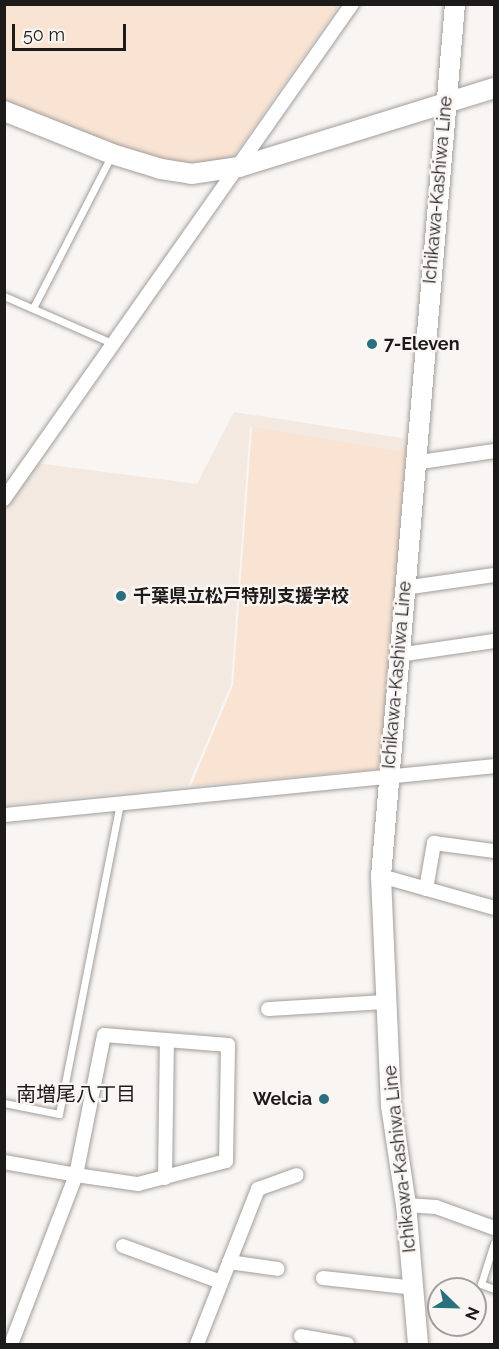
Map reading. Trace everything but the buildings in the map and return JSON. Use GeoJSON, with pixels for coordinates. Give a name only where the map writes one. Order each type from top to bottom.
{"type":"FeatureCollection","features":[{"type":"Feature","properties":{"kind":"main road","name":"Ichikawa-Kashiwa Line"},"geometry":{"type":"LineString","coordinates":[[418,1344],[415,1288],[406,1205],[391,1106],[381,876],[414,463],[455,4]]}},
{"type":"Feature","properties":{"kind":"main road"},"geometry":{"type":"LineString","coordinates":[[4,111],[112,154],[191,174],[239,167],[495,88]]}},
{"type":"Feature","properties":{"kind":"street"},"geometry":{"type":"LineString","coordinates":[[4,499],[352,4]]}},
{"type":"Feature","properties":{"kind":"street"},"geometry":{"type":"LineString","coordinates":[[414,463],[495,451]]}},
{"type":"Feature","properties":{"kind":"street"},"geometry":{"type":"LineString","coordinates":[[404,588],[495,574]]}},
{"type":"Feature","properties":{"kind":"street"},"geometry":{"type":"LineString","coordinates":[[398,655],[495,641]]}},
{"type":"Feature","properties":{"kind":"street"},"geometry":{"type":"LineString","coordinates":[[4,815],[495,766]]}},
{"type":"Feature","properties":{"kind":"street"},"geometry":{"type":"LineString","coordinates":[[426,889],[434,843],[495,851]]}},
{"type":"Feature","properties":{"kind":"street"},"geometry":{"type":"LineString","coordinates":[[381,876],[495,908]]}},
{"type":"Feature","properties":{"kind":"street"},"geometry":{"type":"LineString","coordinates":[[268,1009],[386,1002]]}},
{"type":"Feature","properties":{"kind":"street"},"geometry":{"type":"LineString","coordinates":[[4,1162],[76,1175],[138,1184],[226,1161],[228,1045],[104,1035],[76,1175],[11,1344]]}},
{"type":"Feature","properties":{"kind":"street"},"geometry":{"type":"LineString","coordinates":[[165,1178],[167,1041]]}},
{"type":"Feature","properties":{"kind":"street"},"geometry":{"type":"LineString","coordinates":[[197,1344],[258,1189],[297,1175]]}},
{"type":"Feature","properties":{"kind":"street"},"geometry":{"type":"LineString","coordinates":[[406,1205],[436,1207],[495,1228]]}},
{"type":"Feature","properties":{"kind":"street"},"geometry":{"type":"LineString","coordinates":[[123,1246],[221,1282]]}},
{"type":"Feature","properties":{"kind":"street"},"geometry":{"type":"LineString","coordinates":[[229,1262],[278,1269]]}},
{"type":"Feature","properties":{"kind":"street"},"geometry":{"type":"LineString","coordinates":[[323,1278],[415,1288]]}},
{"type":"Feature","properties":{"kind":"street"},"geometry":{"type":"LineString","coordinates":[[301,1336],[347,1344]]}},
{"type":"Feature","properties":{"kind":"lane"},"geometry":{"type":"LineString","coordinates":[[33,308],[112,154]]}},
{"type":"Feature","properties":{"kind":"lane"},"geometry":{"type":"LineString","coordinates":[[4,296],[114,344]]}},
{"type":"Feature","properties":{"kind":"lane"},"geometry":{"type":"LineString","coordinates":[[4,1103],[59,1113],[120,804]]}},
{"type":"Feature","properties":{"kind":"lane"},"geometry":{"type":"LineString","coordinates":[[495,1243],[481,1284],[495,1289]]}},
{"type":"Feature","properties":{"kind":"shaded area"},"geometry":{"type":"Polygon","coordinates":[[[4,5],[339,5],[230,161],[144,172],[5,118],[4,5]]]}},
{"type":"Feature","properties":{"kind":"shaded area","name":"千葉県立松戸特別支援学校"},"geometry":{"type":"Polygon","coordinates":[[[234,412],[408,439],[407,452],[250,427],[231,685],[188,786],[5,805],[5,508],[36,463],[197,484],[234,412]]]}},
{"type":"Feature","properties":{"kind":"shaded area"},"geometry":{"type":"Polygon","coordinates":[[[252,427],[406,452],[382,769],[191,786],[233,685],[252,427]]]}},
{"type":"Feature","properties":{"kind":"place","name":"7-Eleven"},"geometry":{"type":"Point","coordinates":[372,344]}},
{"type":"Feature","properties":{"kind":"place","name":"千葉県立松戸特別支援学校"},"geometry":{"type":"Point","coordinates":[121,596]}},
{"type":"Feature","properties":{"kind":"place","name":"Welcia"},"geometry":{"type":"Point","coordinates":[324,1099]}},
{"type":"Feature","properties":{"kind":"district","name":"南増尾八丁目"},"geometry":{"type":"Point","coordinates":[76,1094]}}]}
